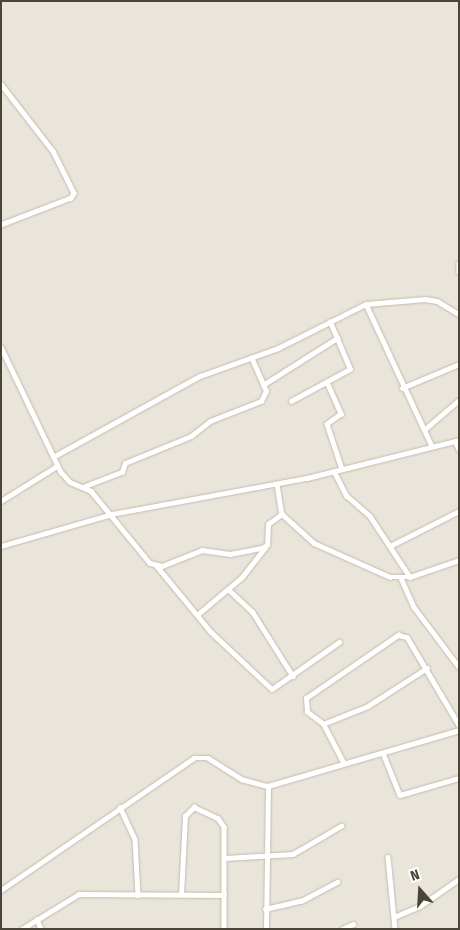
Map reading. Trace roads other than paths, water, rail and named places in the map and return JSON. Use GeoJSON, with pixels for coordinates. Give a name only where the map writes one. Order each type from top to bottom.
{"type":"FeatureCollection","features":[{"type":"Feature","properties":{"kind":"street"},"geometry":{"type":"LineString","coordinates":[[1,84],[53,151],[74,193],[70,198],[1,225]]}},
{"type":"Feature","properties":{"kind":"street"},"geometry":{"type":"LineString","coordinates":[[459,263],[459,272]]}},
{"type":"Feature","properties":{"kind":"street"},"geometry":{"type":"LineString","coordinates":[[53,457],[200,376],[252,358],[366,304],[425,299],[437,301],[459,314]]}},
{"type":"Feature","properties":{"kind":"street"},"geometry":{"type":"LineString","coordinates":[[366,304],[402,388],[432,446]]}},
{"type":"Feature","properties":{"kind":"street"},"geometry":{"type":"LineString","coordinates":[[290,401],[327,382],[350,366],[330,322]]}},
{"type":"Feature","properties":{"kind":"street"},"geometry":{"type":"LineString","coordinates":[[263,385],[337,338]]}},
{"type":"Feature","properties":{"kind":"street"},"geometry":{"type":"LineString","coordinates":[[1,347],[57,466],[70,482],[85,486],[112,514],[144,558],[156,566],[197,615],[271,689],[293,676],[340,642]]}},
{"type":"Feature","properties":{"kind":"street"},"geometry":{"type":"LineString","coordinates":[[85,486],[122,472],[126,463],[191,436],[210,421],[261,401],[266,395],[252,358]]}},
{"type":"Feature","properties":{"kind":"street"},"geometry":{"type":"LineString","coordinates":[[402,388],[459,364]]}},
{"type":"Feature","properties":{"kind":"street"},"geometry":{"type":"LineString","coordinates":[[327,382],[341,414],[327,424],[342,469]]}},
{"type":"Feature","properties":{"kind":"street"},"geometry":{"type":"LineString","coordinates":[[424,430],[459,400]]}},
{"type":"Feature","properties":{"kind":"street"},"geometry":{"type":"LineString","coordinates":[[1,546],[112,514],[278,484],[457,440],[459,449]]}},
{"type":"Feature","properties":{"kind":"street"},"geometry":{"type":"LineString","coordinates":[[1,501],[57,466]]}},
{"type":"Feature","properties":{"kind":"street"},"geometry":{"type":"LineString","coordinates":[[334,471],[347,496],[370,516],[410,577]]}},
{"type":"Feature","properties":{"kind":"street"},"geometry":{"type":"LineString","coordinates":[[278,484],[282,514],[327,550],[401,578],[410,577],[459,560]]}},
{"type":"Feature","properties":{"kind":"street"},"geometry":{"type":"LineString","coordinates":[[390,546],[459,510]]}},
{"type":"Feature","properties":{"kind":"street"},"geometry":{"type":"LineString","coordinates":[[197,615],[228,589],[267,546],[268,524],[282,514]]}},
{"type":"Feature","properties":{"kind":"street"},"geometry":{"type":"LineString","coordinates":[[156,566],[170,564],[193,551],[230,554],[267,546]]}},
{"type":"Feature","properties":{"kind":"street"},"geometry":{"type":"LineString","coordinates":[[401,578],[414,607],[459,667]]}},
{"type":"Feature","properties":{"kind":"street"},"geometry":{"type":"LineString","coordinates":[[228,589],[252,611],[293,676]]}},
{"type":"Feature","properties":{"kind":"street"},"geometry":{"type":"LineString","coordinates":[[344,764],[323,724],[307,712],[306,698],[393,637],[407,638],[427,668],[459,726]]}},
{"type":"Feature","properties":{"kind":"street"},"geometry":{"type":"LineString","coordinates":[[323,724],[368,706],[427,668]]}},
{"type":"Feature","properties":{"kind":"street"},"geometry":{"type":"LineString","coordinates":[[1,890],[120,807],[198,756],[255,785],[268,786],[459,730]]}},
{"type":"Feature","properties":{"kind":"street"},"geometry":{"type":"LineString","coordinates":[[383,753],[400,795],[459,778]]}},
{"type":"Feature","properties":{"kind":"street"},"geometry":{"type":"LineString","coordinates":[[266,929],[268,786]]}},
{"type":"Feature","properties":{"kind":"street"},"geometry":{"type":"LineString","coordinates":[[120,807],[135,838],[138,895]]}},
{"type":"Feature","properties":{"kind":"street"},"geometry":{"type":"LineString","coordinates":[[181,895],[184,823],[190,809],[200,809],[222,821],[224,929]]}},
{"type":"Feature","properties":{"kind":"street"},"geometry":{"type":"LineString","coordinates":[[224,858],[267,857],[301,851],[341,826]]}},
{"type":"Feature","properties":{"kind":"street"},"geometry":{"type":"LineString","coordinates":[[388,857],[395,929]]}},
{"type":"Feature","properties":{"kind":"street"},"geometry":{"type":"LineString","coordinates":[[394,917],[420,906],[459,879]]}},
{"type":"Feature","properties":{"kind":"street"},"geometry":{"type":"LineString","coordinates":[[265,909],[301,902],[337,882]]}},
{"type":"Feature","properties":{"kind":"street"},"geometry":{"type":"LineString","coordinates":[[22,929],[79,894],[224,895]]}},
{"type":"Feature","properties":{"kind":"street"},"geometry":{"type":"LineString","coordinates":[[37,919],[41,929]]}},
{"type":"Feature","properties":{"kind":"street"},"geometry":{"type":"LineString","coordinates":[[342,929],[353,924]]}}]}
